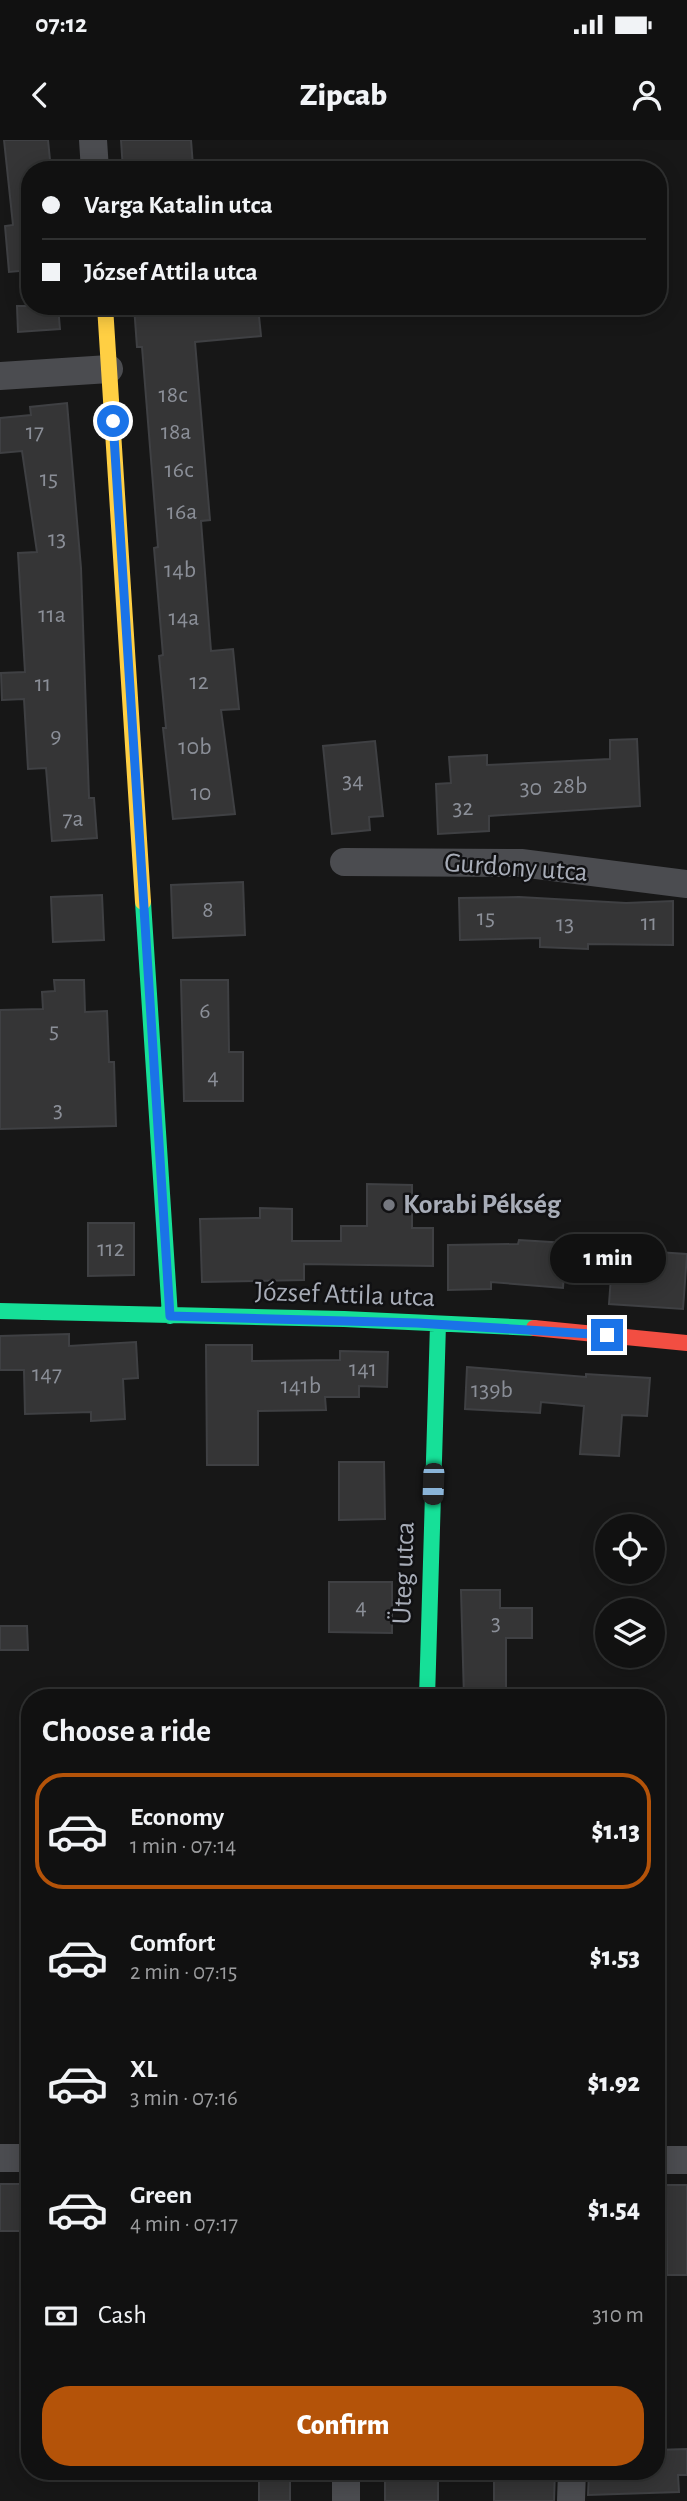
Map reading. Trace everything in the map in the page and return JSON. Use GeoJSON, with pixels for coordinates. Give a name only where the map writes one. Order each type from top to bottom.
{"type":"FeatureCollection","features":[{"type":"Feature","properties":{"kind":"street"},"geometry":{"type":"LineString","coordinates":[[93,140],[94,161]]}},
{"type":"Feature","properties":{"kind":"street"},"geometry":{"type":"LineString","coordinates":[[106,315],[170,1316]]}},
{"type":"Feature","properties":{"kind":"street"},"geometry":{"type":"LineString","coordinates":[[0,376],[109,369]]}},
{"type":"Feature","properties":{"kind":"street","name":"Gurdony utca"},"geometry":{"type":"LineString","coordinates":[[344,862],[521,863],[687,884]]}},
{"type":"Feature","properties":{"kind":"street","name":"József Attila utca"},"geometry":{"type":"LineString","coordinates":[[0,1311],[438,1324],[558,1330],[687,1343]]}},
{"type":"Feature","properties":{"kind":"street","name":"Üteg utca"},"geometry":{"type":"LineString","coordinates":[[427,1689],[438,1324]]}},
{"type":"Feature","properties":{"kind":"street"},"geometry":{"type":"LineString","coordinates":[[0,2158],[21,2158]]}},
{"type":"Feature","properties":{"kind":"street"},"geometry":{"type":"LineString","coordinates":[[665,2160],[687,2160]]}},
{"type":"Feature","properties":{"kind":"street"},"geometry":{"type":"LineString","coordinates":[[346,2480],[346,2501]]}},
{"type":"Feature","properties":{"kind":"street"},"geometry":{"type":"LineString","coordinates":[[571,2501],[572,2480]]}},
{"type":"Feature","properties":{"kind":"building"},"geometry":{"type":"Polygon","coordinates":[[[4,140],[48,140],[50,161],[21,161],[21,271],[9,272],[5,226],[13,225],[4,140]]]}},
{"type":"Feature","properties":{"kind":"building"},"geometry":{"type":"Polygon","coordinates":[[[121,140],[191,140],[193,161],[122,161],[121,140]]]}},
{"type":"Feature","properties":{"kind":"building"},"geometry":{"type":"Polygon","coordinates":[[[17,306],[21,306],[21,315],[59,315],[60,329],[18,332],[17,306]]]}},
{"type":"Feature","properties":{"kind":"building"},"geometry":{"type":"Polygon","coordinates":[[[135,315],[259,315],[261,336],[195,342],[210,520],[201,521],[211,651],[233,649],[239,709],[221,710],[235,814],[173,819],[163,728],[166,728],[159,656],[163,655],[154,548],[158,547],[142,347],[137,347],[135,315]]]}},
{"type":"Feature","properties":{"kind":"building"},"geometry":{"type":"Polygon","coordinates":[[[67,403],[81,568],[89,798],[94,798],[97,838],[52,841],[46,768],[28,769],[24,699],[2,700],[1,673],[25,672],[18,553],[37,552],[22,451],[0,453],[0,418],[31,415],[30,407],[67,403]]]}},
{"type":"Feature","properties":{"kind":"building"},"geometry":{"type":"Polygon","coordinates":[[[637,739],[640,806],[489,816],[489,831],[438,834],[436,784],[451,783],[449,757],[487,755],[487,765],[610,759],[610,740],[637,739]]]}},
{"type":"Feature","properties":{"kind":"building"},"geometry":{"type":"Polygon","coordinates":[[[375,741],[383,816],[369,817],[370,830],[332,834],[323,746],[375,741]]]}},
{"type":"Feature","properties":{"kind":"building"},"geometry":{"type":"Polygon","coordinates":[[[243,882],[245,935],[173,938],[171,885],[243,882]]]}},
{"type":"Feature","properties":{"kind":"building"},"geometry":{"type":"Polygon","coordinates":[[[102,895],[104,940],[53,942],[51,897],[102,895]]]}},
{"type":"Feature","properties":{"kind":"building"},"geometry":{"type":"Polygon","coordinates":[[[519,897],[626,903],[673,901],[673,945],[588,944],[588,949],[540,947],[540,938],[460,940],[459,898],[519,897]]]}},
{"type":"Feature","properties":{"kind":"building"},"geometry":{"type":"Polygon","coordinates":[[[54,980],[84,980],[85,1012],[107,1011],[109,1062],[114,1062],[116,1126],[0,1129],[0,1010],[43,1009],[42,992],[55,991],[54,980]]]}},
{"type":"Feature","properties":{"kind":"building"},"geometry":{"type":"Polygon","coordinates":[[[181,980],[228,980],[229,1052],[243,1052],[243,1101],[184,1101],[181,980]]]}},
{"type":"Feature","properties":{"kind":"building"},"geometry":{"type":"Polygon","coordinates":[[[367,1184],[412,1185],[412,1228],[433,1228],[433,1266],[304,1264],[304,1280],[202,1282],[200,1219],[260,1218],[260,1208],[292,1209],[292,1241],[341,1241],[341,1226],[367,1226],[367,1184]]]}},
{"type":"Feature","properties":{"kind":"building"},"geometry":{"type":"Polygon","coordinates":[[[88,1223],[134,1223],[134,1275],[88,1276],[88,1223]]]}},
{"type":"Feature","properties":{"kind":"building"},"geometry":{"type":"Polygon","coordinates":[[[519,1240],[566,1243],[563,1288],[491,1282],[491,1289],[448,1290],[448,1245],[518,1244],[519,1240]]]}},
{"type":"Feature","properties":{"kind":"building"},"geometry":{"type":"Polygon","coordinates":[[[613,1249],[687,1254],[683,1309],[609,1304],[613,1249]]]}},
{"type":"Feature","properties":{"kind":"building"},"geometry":{"type":"Polygon","coordinates":[[[69,1334],[69,1346],[136,1342],[138,1378],[123,1379],[125,1419],[91,1421],[91,1412],[25,1414],[24,1370],[0,1370],[0,1336],[69,1334]]]}},
{"type":"Feature","properties":{"kind":"building"},"geometry":{"type":"Polygon","coordinates":[[[206,1345],[252,1345],[252,1361],[340,1360],[340,1351],[388,1352],[387,1387],[359,1386],[359,1397],[325,1397],[326,1410],[258,1411],[258,1465],[207,1465],[206,1345]]]}},
{"type":"Feature","properties":{"kind":"building"},"geometry":{"type":"Polygon","coordinates":[[[467,1367],[586,1377],[586,1374],[650,1378],[647,1416],[622,1415],[619,1456],[580,1454],[584,1406],[541,1402],[540,1413],[465,1409],[467,1367]]]}},
{"type":"Feature","properties":{"kind":"building"},"geometry":{"type":"Polygon","coordinates":[[[339,1462],[384,1462],[385,1519],[339,1520],[339,1462]]]}},
{"type":"Feature","properties":{"kind":"building"},"geometry":{"type":"Polygon","coordinates":[[[329,1582],[392,1582],[392,1633],[329,1632],[329,1582]]]}},
{"type":"Feature","properties":{"kind":"building"},"geometry":{"type":"Polygon","coordinates":[[[461,1590],[500,1590],[500,1608],[532,1608],[532,1638],[506,1638],[506,1689],[464,1689],[461,1590]]]}},
{"type":"Feature","properties":{"kind":"building"},"geometry":{"type":"Polygon","coordinates":[[[0,1626],[27,1626],[28,1650],[0,1650],[0,1626]]]}},
{"type":"Feature","properties":{"kind":"building"},"geometry":{"type":"Polygon","coordinates":[[[0,2184],[21,2184],[21,2231],[0,2231],[0,2184]]]}},
{"type":"Feature","properties":{"kind":"building"},"geometry":{"type":"Polygon","coordinates":[[[666,2185],[687,2185],[687,2275],[667,2275],[666,2185]]]}},
{"type":"Feature","properties":{"kind":"building"},"geometry":{"type":"Polygon","coordinates":[[[687,2449],[687,2475],[678,2475],[679,2492],[588,2495],[589,2480],[665,2480],[665,2450],[687,2449]]]}},
{"type":"Feature","properties":{"kind":"building"},"geometry":{"type":"Polygon","coordinates":[[[259,2480],[290,2480],[290,2501],[259,2501],[259,2480]]]}},
{"type":"Feature","properties":{"kind":"building"},"geometry":{"type":"Polygon","coordinates":[[[385,2480],[438,2480],[438,2501],[385,2501],[385,2480]]]}},
{"type":"Feature","properties":{"kind":"building"},"geometry":{"type":"Polygon","coordinates":[[[494,2480],[555,2480],[554,2501],[494,2501],[494,2480]]]}},
{"type":"Feature","properties":{"kind":"traffic: fast"},"geometry":{"type":"LineString","coordinates":[[143,902],[170,1316]]}},
{"type":"Feature","properties":{"kind":"traffic: fast"},"geometry":{"type":"LineString","coordinates":[[0,1311],[344,1319],[534,1328]]}},
{"type":"Feature","properties":{"kind":"traffic: fast"},"geometry":{"type":"LineString","coordinates":[[427,1689],[438,1324]]}},
{"type":"Feature","properties":{"kind":"traffic: slow"},"geometry":{"type":"LineString","coordinates":[[106,315],[143,902]]}},
{"type":"Feature","properties":{"kind":"traffic: jam"},"geometry":{"type":"LineString","coordinates":[[534,1328],[687,1343]]}},
{"type":"Feature","properties":{"kind":"place","name":"Korabi Pékség"},"geometry":{"type":"Point","coordinates":[389,1205]}},
{"type":"Feature","properties":{"kind":"route"},"geometry":{"type":"LineString","coordinates":[[113,421],[170,1316],[417,1323],[607,1335]]}}]}
